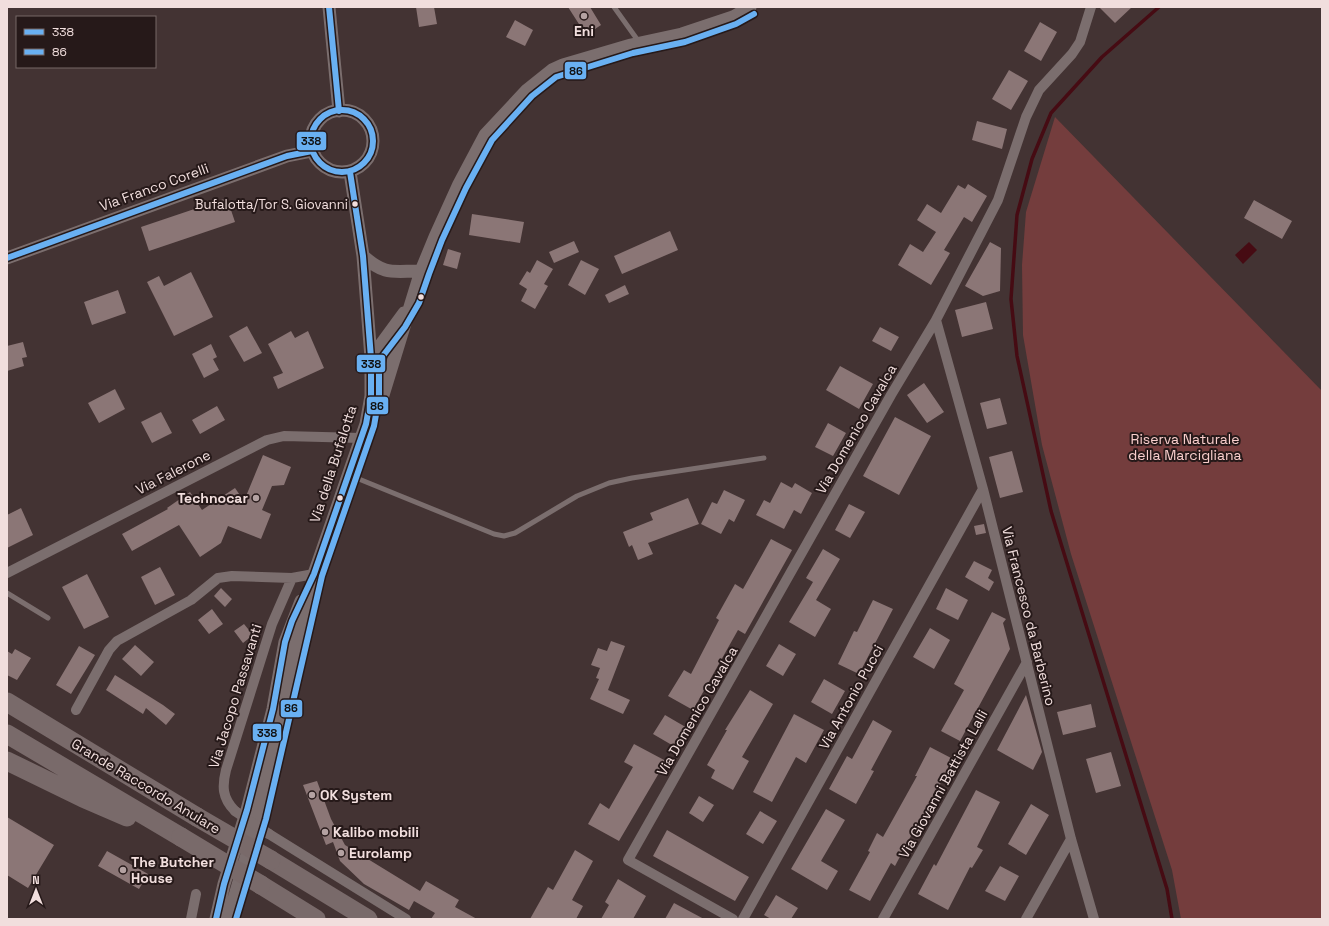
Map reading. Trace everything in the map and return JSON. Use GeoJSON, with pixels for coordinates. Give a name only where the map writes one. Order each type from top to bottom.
{"type":"FeatureCollection","features":[{"type":"Feature","properties":{"kind":"highway","name":"Grande Raccordo Anulare"},"geometry":{"type":"LineString","coordinates":[[7,702],[368,919]]}},
{"type":"Feature","properties":{"kind":"highway","name":"Grande Raccordo Anulare"},"geometry":{"type":"LineString","coordinates":[[7,734],[316,919]]}},
{"type":"Feature","properties":{"kind":"highway"},"geometry":{"type":"LineString","coordinates":[[7,761],[102,806],[129,817],[159,824]]}},
{"type":"Feature","properties":{"kind":"street"},"geometry":{"type":"LineString","coordinates":[[329,7],[340,110]]}},
{"type":"Feature","properties":{"kind":"street"},"geometry":{"type":"LineString","coordinates":[[366,424],[383,395],[421,271],[459,184],[485,135],[527,90],[552,70],[563,65],[640,43],[690,32],[733,17],[750,7]]}},
{"type":"Feature","properties":{"kind":"street","name":"Via Domenico Cavalca"},"geometry":{"type":"LineString","coordinates":[[734,919],[628,860],[891,395],[936,320],[998,200],[1026,117],[1039,90],[1072,54],[1080,42],[1091,7]]}},
{"type":"Feature","properties":{"kind":"street"},"geometry":{"type":"LineString","coordinates":[[340,110],[358,115],[369,126],[372,136],[370,154],[366,161],[350,172],[330,170],[315,157],[312,151],[312,136],[315,126],[322,118],[331,112],[340,110]]}},
{"type":"Feature","properties":{"kind":"street","name":"Via Franco Corelli"},"geometry":{"type":"LineString","coordinates":[[7,258],[287,156],[312,151]]}},
{"type":"Feature","properties":{"kind":"street","name":"Via della Bufalotta"},"geometry":{"type":"LineString","coordinates":[[228,919],[258,817],[314,574],[366,424],[371,396],[371,358],[362,256],[350,172]]}},
{"type":"Feature","properties":{"kind":"street"},"geometry":{"type":"LineString","coordinates":[[362,256],[376,268],[383,270],[421,271]]}},
{"type":"Feature","properties":{"kind":"street"},"geometry":{"type":"LineString","coordinates":[[371,358],[399,322],[412,300]]}},
{"type":"Feature","properties":{"kind":"street","name":"Via Francesco da Barberino"},"geometry":{"type":"LineString","coordinates":[[936,320],[983,489],[1072,839],[1094,919]]}},
{"type":"Feature","properties":{"kind":"street","name":"Via Falerone"},"geometry":{"type":"LineString","coordinates":[[7,573],[267,440],[284,436],[361,438]]}},
{"type":"Feature","properties":{"kind":"street","name":"Via Antonio Pucci"},"geometry":{"type":"LineString","coordinates":[[743,919],[983,489]]}},
{"type":"Feature","properties":{"kind":"street"},"geometry":{"type":"LineString","coordinates":[[76,710],[109,650],[117,641],[191,600],[216,579],[232,576],[292,578],[314,574]]}},
{"type":"Feature","properties":{"kind":"street","name":"Via della Bufalotta"},"geometry":{"type":"LineString","coordinates":[[216,919],[224,884],[247,810],[269,723],[285,642],[292,621],[314,574]]}},
{"type":"Feature","properties":{"kind":"street","name":"Via Jacopo Passavanti"},"geometry":{"type":"LineString","coordinates":[[292,578],[272,624],[226,770],[224,794],[228,804],[234,811],[406,919]]}},
{"type":"Feature","properties":{"kind":"street","name":"Via Giovanni Battista Lalli"},"geometry":{"type":"LineString","coordinates":[[883,919],[1027,662]]}},
{"type":"Feature","properties":{"kind":"street"},"geometry":{"type":"LineString","coordinates":[[1026,919],[1072,839]]}},
{"type":"Feature","properties":{"kind":"street"},"geometry":{"type":"LineString","coordinates":[[191,919],[196,894]]}},
{"type":"Feature","properties":{"kind":"lane"},"geometry":{"type":"LineString","coordinates":[[614,7],[640,43]]}},
{"type":"Feature","properties":{"kind":"lane"},"geometry":{"type":"LineString","coordinates":[[348,475],[494,534],[504,536],[515,533],[581,494],[609,483],[632,478],[764,458]]}},
{"type":"Feature","properties":{"kind":"lane"},"geometry":{"type":"LineString","coordinates":[[7,593],[48,618]]}},
{"type":"Feature","properties":{"kind":"green space","name":"Riserva Naturale della Marcigliana"},"geometry":{"type":"Polygon","coordinates":[[[1055,117],[1322,391],[1322,919],[1181,919],[1172,870],[1071,554],[1042,445],[1023,335],[1022,265],[1026,212],[1055,117]]]}},
{"type":"Feature","properties":{"kind":"shaded area"},"geometry":{"type":"Polygon","coordinates":[[[1249,242],[1257,250],[1243,264],[1235,255],[1249,242]]]}},
{"type":"Feature","properties":{"kind":"building"},"geometry":{"type":"Polygon","coordinates":[[[416,7],[434,7],[437,24],[419,27],[416,7]]]}},
{"type":"Feature","properties":{"kind":"building"},"geometry":{"type":"Polygon","coordinates":[[[568,7],[590,7],[601,25],[586,35],[568,7]]]}},
{"type":"Feature","properties":{"kind":"building"},"geometry":{"type":"Polygon","coordinates":[[[1099,7],[1132,7],[1115,23],[1099,7]]]}},
{"type":"Feature","properties":{"kind":"building"},"geometry":{"type":"Polygon","coordinates":[[[515,20],[533,30],[525,46],[506,37],[515,20]]]}},
{"type":"Feature","properties":{"kind":"building"},"geometry":{"type":"Polygon","coordinates":[[[1040,22],[1057,32],[1041,61],[1024,51],[1040,22]]]}},
{"type":"Feature","properties":{"kind":"building"},"geometry":{"type":"Polygon","coordinates":[[[1009,70],[1028,81],[1011,110],[992,99],[1009,70]]]}},
{"type":"Feature","properties":{"kind":"building"},"geometry":{"type":"Polygon","coordinates":[[[977,121],[1007,129],[1002,149],[972,140],[977,121]]]}},
{"type":"Feature","properties":{"kind":"building"},"geometry":{"type":"Polygon","coordinates":[[[968,184],[987,196],[972,222],[964,217],[944,250],[950,253],[931,285],[898,265],[910,244],[923,252],[936,232],[917,220],[927,204],[941,213],[958,185],[965,189],[968,184]]]}},
{"type":"Feature","properties":{"kind":"building"},"geometry":{"type":"Polygon","coordinates":[[[227,198],[235,222],[149,251],[141,227],[227,198]]]}},
{"type":"Feature","properties":{"kind":"building"},"geometry":{"type":"Polygon","coordinates":[[[1254,200],[1292,221],[1282,239],[1244,218],[1254,200]]]}},
{"type":"Feature","properties":{"kind":"building"},"geometry":{"type":"Polygon","coordinates":[[[472,214],[524,222],[520,243],[469,235],[472,214]]]}},
{"type":"Feature","properties":{"kind":"building"},"geometry":{"type":"Polygon","coordinates":[[[670,231],[678,250],[622,274],[614,256],[670,231]]]}},
{"type":"Feature","properties":{"kind":"building"},"geometry":{"type":"Polygon","coordinates":[[[574,241],[579,252],[554,263],[549,252],[574,241]]]}},
{"type":"Feature","properties":{"kind":"building"},"geometry":{"type":"Polygon","coordinates":[[[990,242],[1001,248],[1000,291],[983,296],[965,286],[990,242]]]}},
{"type":"Feature","properties":{"kind":"building"},"geometry":{"type":"Polygon","coordinates":[[[448,249],[461,253],[457,269],[443,265],[448,249]]]}},
{"type":"Feature","properties":{"kind":"building"},"geometry":{"type":"Polygon","coordinates":[[[537,260],[553,269],[544,284],[548,286],[535,309],[521,301],[527,289],[519,284],[527,271],[530,273],[537,260]]]}},
{"type":"Feature","properties":{"kind":"building"},"geometry":{"type":"Polygon","coordinates":[[[581,260],[599,269],[585,295],[568,285],[581,260]]]}},
{"type":"Feature","properties":{"kind":"building"},"geometry":{"type":"Polygon","coordinates":[[[191,272],[213,317],[174,336],[147,282],[159,276],[164,286],[191,272]]]}},
{"type":"Feature","properties":{"kind":"building"},"geometry":{"type":"Polygon","coordinates":[[[625,285],[629,294],[609,303],[605,295],[625,285]]]}},
{"type":"Feature","properties":{"kind":"building"},"geometry":{"type":"Polygon","coordinates":[[[118,290],[126,313],[92,325],[84,302],[118,290]]]}},
{"type":"Feature","properties":{"kind":"building"},"geometry":{"type":"Polygon","coordinates":[[[986,302],[993,329],[962,337],[955,310],[986,302]]]}},
{"type":"Feature","properties":{"kind":"building"},"geometry":{"type":"Polygon","coordinates":[[[247,326],[262,353],[244,362],[229,336],[247,326]]]}},
{"type":"Feature","properties":{"kind":"building"},"geometry":{"type":"Polygon","coordinates":[[[880,327],[899,337],[891,351],[872,341],[880,327]]]}},
{"type":"Feature","properties":{"kind":"building"},"geometry":{"type":"Polygon","coordinates":[[[291,331],[295,338],[308,331],[324,368],[278,389],[273,377],[283,373],[268,344],[291,331]]]}},
{"type":"Feature","properties":{"kind":"building"},"geometry":{"type":"Polygon","coordinates":[[[23,342],[27,357],[22,358],[24,366],[7,371],[7,346],[23,342]]]}},
{"type":"Feature","properties":{"kind":"building"},"geometry":{"type":"Polygon","coordinates":[[[211,344],[217,357],[213,359],[219,370],[204,378],[192,354],[211,344]]]}},
{"type":"Feature","properties":{"kind":"building"},"geometry":{"type":"Polygon","coordinates":[[[840,366],[873,384],[859,409],[826,390],[840,366]]]}},
{"type":"Feature","properties":{"kind":"building"},"geometry":{"type":"Polygon","coordinates":[[[924,383],[944,412],[927,423],[907,395],[924,383]]]}},
{"type":"Feature","properties":{"kind":"building"},"geometry":{"type":"Polygon","coordinates":[[[115,389],[125,409],[99,423],[88,403],[115,389]]]}},
{"type":"Feature","properties":{"kind":"building"},"geometry":{"type":"Polygon","coordinates":[[[1000,398],[1007,424],[987,429],[980,403],[1000,398]]]}},
{"type":"Feature","properties":{"kind":"building"},"geometry":{"type":"Polygon","coordinates":[[[217,406],[225,420],[200,434],[192,420],[217,406]]]}},
{"type":"Feature","properties":{"kind":"building"},"geometry":{"type":"Polygon","coordinates":[[[161,412],[172,433],[152,443],[141,422],[161,412]]]}},
{"type":"Feature","properties":{"kind":"building"},"geometry":{"type":"Polygon","coordinates":[[[895,417],[931,436],[899,495],[863,476],[895,417]]]}},
{"type":"Feature","properties":{"kind":"building"},"geometry":{"type":"Polygon","coordinates":[[[828,423],[846,433],[833,456],[815,447],[828,423]]]}},
{"type":"Feature","properties":{"kind":"building"},"geometry":{"type":"Polygon","coordinates":[[[1012,451],[1023,492],[1000,498],[989,457],[1012,451]]]}},
{"type":"Feature","properties":{"kind":"building"},"geometry":{"type":"Polygon","coordinates":[[[263,455],[291,467],[284,485],[272,486],[262,510],[271,514],[261,539],[228,526],[221,543],[200,557],[179,525],[132,551],[122,534],[168,509],[167,508],[190,492],[202,510],[235,488],[244,501],[263,455]]]}},
{"type":"Feature","properties":{"kind":"building"},"geometry":{"type":"Polygon","coordinates":[[[781,482],[792,488],[795,483],[812,493],[801,514],[794,510],[784,529],[756,515],[764,500],[770,503],[781,482]]]}},
{"type":"Feature","properties":{"kind":"building"},"geometry":{"type":"Polygon","coordinates":[[[724,490],[745,500],[734,522],[729,519],[721,534],[701,524],[712,502],[717,504],[724,490]]]}},
{"type":"Feature","properties":{"kind":"building"},"geometry":{"type":"Polygon","coordinates":[[[688,498],[699,524],[648,543],[653,554],[638,560],[632,545],[629,547],[623,532],[653,520],[650,513],[688,498]]]}},
{"type":"Feature","properties":{"kind":"building"},"geometry":{"type":"Polygon","coordinates":[[[849,504],[865,512],[850,538],[835,530],[849,504]]]}},
{"type":"Feature","properties":{"kind":"building"},"geometry":{"type":"Polygon","coordinates":[[[21,508],[33,535],[7,548],[7,515],[21,508]]]}},
{"type":"Feature","properties":{"kind":"building"},"geometry":{"type":"Polygon","coordinates":[[[984,524],[986,533],[976,535],[974,526],[984,524]]]}},
{"type":"Feature","properties":{"kind":"building"},"geometry":{"type":"Polygon","coordinates":[[[771,539],[792,550],[745,634],[738,630],[693,710],[668,696],[684,670],[691,674],[719,620],[716,618],[735,584],[743,589],[771,539]]]}},
{"type":"Feature","properties":{"kind":"building"},"geometry":{"type":"Polygon","coordinates":[[[823,549],[840,559],[816,600],[831,609],[815,637],[789,622],[813,582],[806,578],[823,549]]]}},
{"type":"Feature","properties":{"kind":"building"},"geometry":{"type":"Polygon","coordinates":[[[974,561],[992,570],[988,578],[994,582],[989,591],[965,577],[974,561]]]}},
{"type":"Feature","properties":{"kind":"building"},"geometry":{"type":"Polygon","coordinates":[[[160,567],[175,595],[155,605],[141,577],[160,567]]]}},
{"type":"Feature","properties":{"kind":"building"},"geometry":{"type":"Polygon","coordinates":[[[87,574],[109,617],[84,629],[62,587],[87,574]]]}},
{"type":"Feature","properties":{"kind":"building"},"geometry":{"type":"Polygon","coordinates":[[[221,588],[232,599],[225,607],[214,596],[221,588]]]}},
{"type":"Feature","properties":{"kind":"building"},"geometry":{"type":"Polygon","coordinates":[[[946,588],[968,600],[958,620],[936,609],[946,588]]]}},
{"type":"Feature","properties":{"kind":"building"},"geometry":{"type":"Polygon","coordinates":[[[873,600],[893,609],[859,674],[838,664],[854,631],[857,632],[873,600]]]}},
{"type":"Feature","properties":{"kind":"building"},"geometry":{"type":"Polygon","coordinates":[[[212,609],[223,624],[209,634],[198,620],[212,609]]]}},
{"type":"Feature","properties":{"kind":"building"},"geometry":{"type":"Polygon","coordinates":[[[992,612],[1006,619],[1003,623],[1010,649],[960,741],[941,731],[964,690],[954,684],[992,612]]]}},
{"type":"Feature","properties":{"kind":"building"},"geometry":{"type":"Polygon","coordinates":[[[244,624],[253,635],[243,643],[234,631],[244,624]]]}},
{"type":"Feature","properties":{"kind":"building"},"geometry":{"type":"Polygon","coordinates":[[[930,628],[950,640],[934,669],[913,657],[930,628]]]}},
{"type":"Feature","properties":{"kind":"building"},"geometry":{"type":"Polygon","coordinates":[[[611,641],[625,646],[608,690],[630,700],[623,714],[590,699],[599,679],[596,678],[600,668],[591,665],[598,648],[607,651],[611,641]]]}},
{"type":"Feature","properties":{"kind":"building"},"geometry":{"type":"Polygon","coordinates":[[[779,644],[796,654],[783,676],[766,666],[779,644]]]}},
{"type":"Feature","properties":{"kind":"building"},"geometry":{"type":"Polygon","coordinates":[[[135,645],[154,662],[141,676],[122,659],[135,645]]]}},
{"type":"Feature","properties":{"kind":"building"},"geometry":{"type":"Polygon","coordinates":[[[79,646],[95,655],[71,694],[56,685],[79,646]]]}},
{"type":"Feature","properties":{"kind":"building"},"geometry":{"type":"Polygon","coordinates":[[[15,649],[31,658],[17,680],[7,675],[7,651],[12,654],[15,649]]]}},
{"type":"Feature","properties":{"kind":"building"},"geometry":{"type":"Polygon","coordinates":[[[115,675],[175,714],[166,725],[146,708],[143,714],[106,690],[115,675]]]}},
{"type":"Feature","properties":{"kind":"building"},"geometry":{"type":"Polygon","coordinates":[[[824,679],[845,691],[832,714],[811,702],[824,679]]]}},
{"type":"Feature","properties":{"kind":"building"},"geometry":{"type":"Polygon","coordinates":[[[750,690],[773,704],[742,757],[749,761],[733,790],[711,778],[715,770],[707,765],[727,730],[725,730],[750,690]]]}},
{"type":"Feature","properties":{"kind":"building"},"geometry":{"type":"Polygon","coordinates":[[[1026,695],[1042,752],[1033,770],[997,750],[1026,695]]]}},
{"type":"Feature","properties":{"kind":"building"},"geometry":{"type":"Polygon","coordinates":[[[1091,704],[1096,727],[1063,735],[1057,712],[1091,704]]]}},
{"type":"Feature","properties":{"kind":"building"},"geometry":{"type":"Polygon","coordinates":[[[794,714],[824,730],[806,763],[796,757],[772,802],[753,792],[794,714]]]}},
{"type":"Feature","properties":{"kind":"building"},"geometry":{"type":"Polygon","coordinates":[[[665,715],[689,729],[677,748],[653,734],[665,715]]]}},
{"type":"Feature","properties":{"kind":"building"},"geometry":{"type":"Polygon","coordinates":[[[873,720],[892,731],[871,770],[874,771],[856,804],[829,789],[847,756],[852,759],[873,720]]]}},
{"type":"Feature","properties":{"kind":"building"},"geometry":{"type":"Polygon","coordinates":[[[634,744],[666,761],[619,841],[588,824],[600,803],[609,809],[633,767],[624,762],[634,744]]]}},
{"type":"Feature","properties":{"kind":"building"},"geometry":{"type":"Polygon","coordinates":[[[930,747],[953,759],[914,835],[912,834],[895,866],[891,863],[870,901],[849,890],[870,852],[868,851],[877,833],[883,837],[917,776],[915,776],[930,747]]]}},
{"type":"Feature","properties":{"kind":"building"},"geometry":{"type":"Polygon","coordinates":[[[1111,752],[1121,786],[1096,793],[1086,759],[1111,752]]]}},
{"type":"Feature","properties":{"kind":"building"},"geometry":{"type":"Polygon","coordinates":[[[317,781],[331,819],[345,845],[420,891],[426,881],[459,900],[455,907],[477,919],[431,919],[435,913],[414,901],[409,910],[364,884],[340,861],[333,842],[326,845],[303,785],[317,781]]]}},
{"type":"Feature","properties":{"kind":"building"},"geometry":{"type":"Polygon","coordinates":[[[976,790],[1000,802],[977,847],[983,850],[972,868],[970,867],[948,910],[918,894],[934,864],[936,866],[976,790]]]}},
{"type":"Feature","properties":{"kind":"building"},"geometry":{"type":"Polygon","coordinates":[[[699,796],[714,805],[703,822],[689,813],[699,796]]]}},
{"type":"Feature","properties":{"kind":"building"},"geometry":{"type":"Polygon","coordinates":[[[1031,804],[1049,815],[1026,855],[1008,844],[1031,804]]]}},
{"type":"Feature","properties":{"kind":"building"},"geometry":{"type":"Polygon","coordinates":[[[826,809],[845,820],[821,861],[838,871],[827,890],[791,869],[826,809]]]}},
{"type":"Feature","properties":{"kind":"building"},"geometry":{"type":"Polygon","coordinates":[[[760,811],[777,821],[763,844],[746,834],[760,811]]]}},
{"type":"Feature","properties":{"kind":"building"},"geometry":{"type":"Polygon","coordinates":[[[7,817],[54,845],[28,888],[7,875],[7,817]]]}},
{"type":"Feature","properties":{"kind":"building"},"geometry":{"type":"Polygon","coordinates":[[[667,830],[749,877],[735,901],[653,856],[667,830]]]}},
{"type":"Feature","properties":{"kind":"building"},"geometry":{"type":"Polygon","coordinates":[[[575,850],[593,861],[572,900],[583,906],[576,919],[530,919],[548,887],[553,890],[575,850]]]}},
{"type":"Feature","properties":{"kind":"building","name":"The Butcher House"},"geometry":{"type":"Polygon","coordinates":[[[107,851],[148,874],[139,889],[98,866],[107,851]]]}},
{"type":"Feature","properties":{"kind":"building"},"geometry":{"type":"Polygon","coordinates":[[[1000,866],[1019,876],[1005,901],[985,891],[1000,866]]]}},
{"type":"Feature","properties":{"kind":"building"},"geometry":{"type":"Polygon","coordinates":[[[618,879],[646,896],[633,919],[601,919],[609,905],[605,902],[618,879]]]}},
{"type":"Feature","properties":{"kind":"building"},"geometry":{"type":"Polygon","coordinates":[[[776,895],[798,908],[791,919],[771,919],[764,915],[776,895]]]}},
{"type":"Feature","properties":{"kind":"building"},"geometry":{"type":"Polygon","coordinates":[[[674,903],[704,919],[665,919],[674,903]]]}},
{"type":"Feature","properties":{"kind":"waterway"},"geometry":{"type":"LineString","coordinates":[[1159,7],[1102,57],[1051,113],[1032,159],[1017,215],[1011,299],[1017,356],[1051,511],[1167,889],[1172,919]]}},
{"type":"Feature","properties":{"kind":"transit line","name":"338"},"geometry":{"type":"LineString","coordinates":[[329,7],[339,111]]}},
{"type":"Feature","properties":{"kind":"transit line","name":"86"},"geometry":{"type":"LineString","coordinates":[[236,919],[266,819],[322,576],[374,426],[379,397],[379,361],[405,327],[419,303],[442,240],[466,188],[492,140],[532,96],[556,77],[633,53],[685,42],[736,24],[754,14]]}},
{"type":"Feature","properties":{"kind":"transit line","name":"338"},"geometry":{"type":"LineString","coordinates":[[342,110],[354,113],[364,119],[370,129],[373,141],[370,153],[364,163],[354,169],[342,172],[330,169],[320,163],[314,153],[311,141],[314,129],[320,119],[330,113],[342,110]]}},
{"type":"Feature","properties":{"kind":"transit line","name":"338"},"geometry":{"type":"LineString","coordinates":[[7,258],[287,156],[312,151]]}},
{"type":"Feature","properties":{"kind":"transit line","name":"338"},"geometry":{"type":"LineString","coordinates":[[216,919],[224,884],[247,810],[273,709],[285,642],[292,621],[314,574],[366,424],[371,396],[371,358],[363,256],[350,172]]}},
{"type":"Feature","properties":{"kind":"place","name":"Eni"},"geometry":{"type":"Point","coordinates":[584,16]}},
{"type":"Feature","properties":{"kind":"place","name":"Bufalotta/Tor S. Giovanni"},"geometry":{"type":"Point","coordinates":[355,204]}},
{"type":"Feature","properties":{"kind":"place","name":"Technocar"},"geometry":{"type":"Point","coordinates":[256,498]}},
{"type":"Feature","properties":{"kind":"place","name":"OK System"},"geometry":{"type":"Point","coordinates":[312,795]}},
{"type":"Feature","properties":{"kind":"place","name":"Kalibo mobili"},"geometry":{"type":"Point","coordinates":[325,832]}},
{"type":"Feature","properties":{"kind":"place","name":"Eurolamp"},"geometry":{"type":"Point","coordinates":[341,853]}},
{"type":"Feature","properties":{"kind":"place","name":"The Butcher House"},"geometry":{"type":"Point","coordinates":[123,870]}}]}
